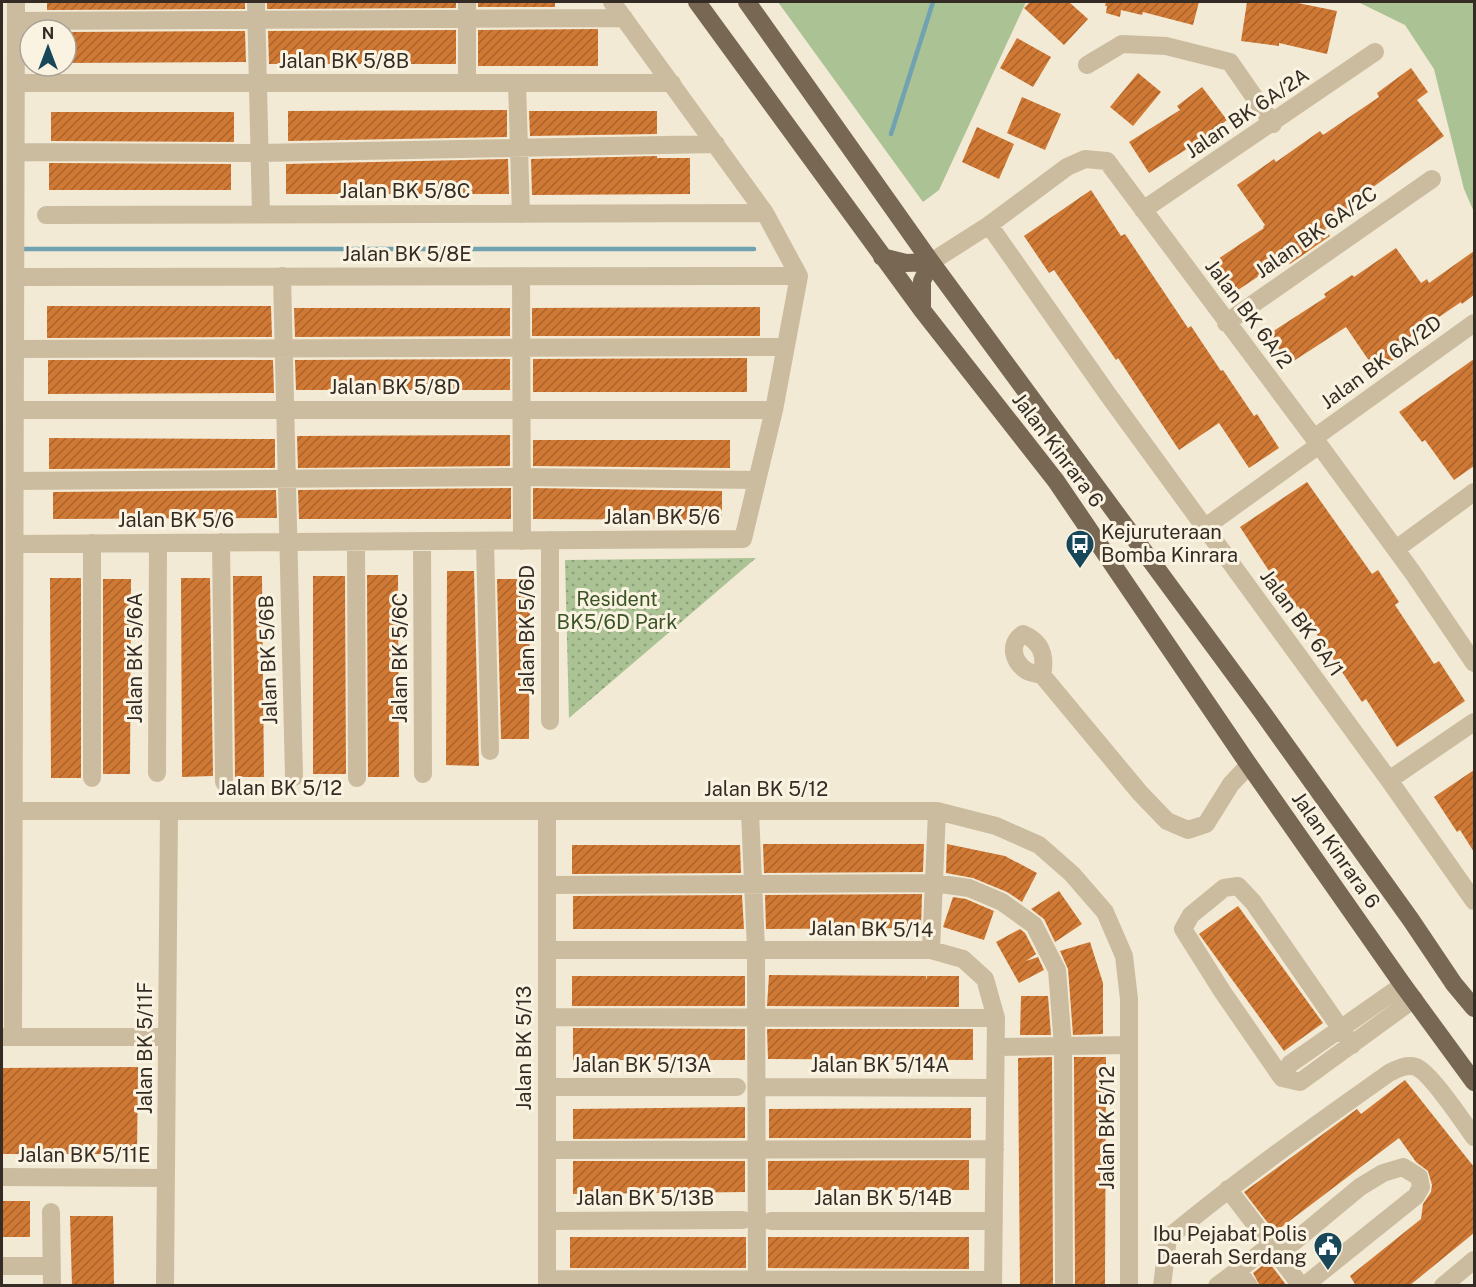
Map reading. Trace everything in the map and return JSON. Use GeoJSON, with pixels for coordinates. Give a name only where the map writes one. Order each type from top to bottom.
{"type":"FeatureCollection","features":[{"type":"Feature","properties":{"kind":"main road","name":"Jalan Kinrara 6"},"geometry":{"type":"LineString","coordinates":[[697,2],[922,310],[1056,481],[1250,765],[1408,992],[1474,1082]]}},
{"type":"Feature","properties":{"kind":"main road","name":"Jalan Kinrara 6"},"geometry":{"type":"LineString","coordinates":[[747,2],[931,262],[1260,709],[1454,984],[1474,1008]]}},
{"type":"Feature","properties":{"kind":"main road"},"geometry":{"type":"LineString","coordinates":[[882,256],[906,263],[931,262],[922,281],[922,310]]}},
{"type":"Feature","properties":{"kind":"street"},"geometry":{"type":"LineString","coordinates":[[16,2],[16,83],[11,160],[16,255],[11,342],[15,410],[15,481],[10,533],[8,696],[14,811],[8,904],[7,1037],[167,1037]]}},
{"type":"Feature","properties":{"kind":"street"},"geometry":{"type":"LineString","coordinates":[[612,2],[765,213],[799,276]]}},
{"type":"Feature","properties":{"kind":"street"},"geometry":{"type":"LineString","coordinates":[[16,21],[256,10],[467,11],[624,18]]}},
{"type":"Feature","properties":{"kind":"street"},"geometry":{"type":"LineString","coordinates":[[256,10],[261,214]]}},
{"type":"Feature","properties":{"kind":"street"},"geometry":{"type":"LineString","coordinates":[[467,11],[467,83]]}},
{"type":"Feature","properties":{"kind":"street"},"geometry":{"type":"LineString","coordinates":[[1087,65],[1122,44],[1166,46],[1230,62],[1273,124]]}},
{"type":"Feature","properties":{"kind":"street","name":"Jalan BK 6A/2A"},"geometry":{"type":"LineString","coordinates":[[1143,210],[1273,124],[1375,52]]}},
{"type":"Feature","properties":{"kind":"street","name":"Jalan BK 5/8B"},"geometry":{"type":"LineString","coordinates":[[16,83],[672,83]]}},
{"type":"Feature","properties":{"kind":"street"},"geometry":{"type":"LineString","coordinates":[[517,83],[522,214]]}},
{"type":"Feature","properties":{"kind":"street"},"geometry":{"type":"LineString","coordinates":[[11,160],[716,144]]}},
{"type":"Feature","properties":{"kind":"street","name":"Jalan BK 6A/2"},"geometry":{"type":"LineString","coordinates":[[931,262],[989,225],[1067,167],[1085,159],[1107,161],[1396,549],[1474,663]]}},
{"type":"Feature","properties":{"kind":"street","name":"Jalan BK 6A/2C"},"geometry":{"type":"LineString","coordinates":[[1226,323],[1432,178]]}},
{"type":"Feature","properties":{"kind":"street","name":"Jalan BK 5/8C"},"geometry":{"type":"LineString","coordinates":[[46,215],[765,213]]}},
{"type":"Feature","properties":{"kind":"street","name":"Jalan BK 6A/1"},"geometry":{"type":"LineString","coordinates":[[989,225],[1204,528],[1389,780],[1474,901]]}},
{"type":"Feature","properties":{"kind":"street","name":"Jalan BK 5/6B"},"geometry":{"type":"LineString","coordinates":[[282,276],[294,777]]}},
{"type":"Feature","properties":{"kind":"street"},"geometry":{"type":"LineString","coordinates":[[521,276],[522,541]]}},
{"type":"Feature","properties":{"kind":"street","name":"Jalan BK 5/8E"},"geometry":{"type":"LineString","coordinates":[[16,277],[799,276]]}},
{"type":"Feature","properties":{"kind":"street","name":"Jalan BK 5/6"},"geometry":{"type":"LineString","coordinates":[[10,533],[92,543],[743,539],[774,410],[799,276]]}},
{"type":"Feature","properties":{"kind":"street","name":"Jalan BK 6A/2D"},"geometry":{"type":"LineString","coordinates":[[1204,528],[1474,323]]}},
{"type":"Feature","properties":{"kind":"street"},"geometry":{"type":"LineString","coordinates":[[11,342],[284,349],[786,347]]}},
{"type":"Feature","properties":{"kind":"street","name":"Jalan BK 5/8D"},"geometry":{"type":"LineString","coordinates":[[15,410],[774,410]]}},
{"type":"Feature","properties":{"kind":"street"},"geometry":{"type":"LineString","coordinates":[[15,481],[522,477],[757,480]]}},
{"type":"Feature","properties":{"kind":"street"},"geometry":{"type":"LineString","coordinates":[[1396,549],[1474,492]]}},
{"type":"Feature","properties":{"kind":"street","name":"Jalan BK 5/6D"},"geometry":{"type":"LineString","coordinates":[[550,540],[550,721]]}},
{"type":"Feature","properties":{"kind":"street","name":"Jalan BK 5/6C"},"geometry":{"type":"LineString","coordinates":[[422,541],[423,774]]}},
{"type":"Feature","properties":{"kind":"street"},"geometry":{"type":"LineString","coordinates":[[485,541],[489,751]]}},
{"type":"Feature","properties":{"kind":"street"},"geometry":{"type":"LineString","coordinates":[[221,542],[224,782]]}},
{"type":"Feature","properties":{"kind":"street"},"geometry":{"type":"LineString","coordinates":[[356,542],[357,778]]}},
{"type":"Feature","properties":{"kind":"street"},"geometry":{"type":"LineString","coordinates":[[92,543],[92,778]]}},
{"type":"Feature","properties":{"kind":"street","name":"Jalan BK 5/6A"},"geometry":{"type":"LineString","coordinates":[[157,773],[158,543]]}},
{"type":"Feature","properties":{"kind":"street"},"geometry":{"type":"LineString","coordinates":[[1042,675],[1140,793],[1167,821],[1188,830],[1206,824],[1232,784],[1250,765]]}},
{"type":"Feature","properties":{"kind":"street"},"geometry":{"type":"LineString","coordinates":[[1389,780],[1474,723]]}},
{"type":"Feature","properties":{"kind":"street","name":"Jalan BK 5/12"},"geometry":{"type":"LineString","coordinates":[[14,811],[938,811],[996,826],[1040,845],[1072,874],[1105,912],[1124,956],[1129,999],[1129,1286]]}},
{"type":"Feature","properties":{"kind":"street","name":"Jalan BK 5/11F"},"geometry":{"type":"LineString","coordinates":[[165,1286],[169,811]]}},
{"type":"Feature","properties":{"kind":"street","name":"Jalan BK 5/13"},"geometry":{"type":"LineString","coordinates":[[547,811],[547,1282]]}},
{"type":"Feature","properties":{"kind":"street"},"geometry":{"type":"LineString","coordinates":[[931,950],[938,811]]}},
{"type":"Feature","properties":{"kind":"street"},"geometry":{"type":"LineString","coordinates":[[750,812],[756,950],[757,1283]]}},
{"type":"Feature","properties":{"kind":"street"},"geometry":{"type":"LineString","coordinates":[[547,885],[934,883],[969,888],[1002,902],[1034,925],[1057,970],[1063,1046],[1064,1286]]}},
{"type":"Feature","properties":{"kind":"street"},"geometry":{"type":"LineString","coordinates":[[1352,1044],[1253,902],[1238,886],[1224,888],[1191,915],[1183,929],[1222,991],[1282,1078],[1300,1082],[1352,1044],[1408,992]]}},
{"type":"Feature","properties":{"kind":"street","name":"Jalan BK 5/14"},"geometry":{"type":"LineString","coordinates":[[547,950],[931,950],[963,959],[985,980],[996,1018],[993,1283]]}},
{"type":"Feature","properties":{"kind":"street"},"geometry":{"type":"LineString","coordinates":[[1282,1078],[1290,1064],[1342,1029],[1408,992]]}},
{"type":"Feature","properties":{"kind":"street"},"geometry":{"type":"LineString","coordinates":[[547,1017],[996,1018]]}},
{"type":"Feature","properties":{"kind":"street"},"geometry":{"type":"LineString","coordinates":[[996,1047],[1129,1045]]}},
{"type":"Feature","properties":{"kind":"street"},"geometry":{"type":"LineString","coordinates":[[1162,1286],[1168,1238],[1228,1189],[1389,1073],[1404,1066],[1417,1067],[1429,1078],[1474,1137]]}},
{"type":"Feature","properties":{"kind":"street","name":"Jalan BK 5/13A"},"geometry":{"type":"LineString","coordinates":[[547,1087],[737,1087]]}},
{"type":"Feature","properties":{"kind":"street","name":"Jalan BK 5/14A"},"geometry":{"type":"LineString","coordinates":[[765,1087],[995,1088]]}},
{"type":"Feature","properties":{"kind":"street"},"geometry":{"type":"LineString","coordinates":[[547,1150],[994,1149]]}},
{"type":"Feature","properties":{"kind":"street"},"geometry":{"type":"LineString","coordinates":[[1216,1286],[1237,1270],[1275,1250],[1360,1187],[1383,1173],[1403,1167],[1419,1177],[1421,1187],[1416,1196],[1303,1286],[1275,1250],[1228,1189]]}},
{"type":"Feature","properties":{"kind":"street","name":"Jalan BK 5/11E"},"geometry":{"type":"LineString","coordinates":[[2,1177],[166,1178]]}},
{"type":"Feature","properties":{"kind":"street"},"geometry":{"type":"LineString","coordinates":[[51,1212],[51,1286]]}},
{"type":"Feature","properties":{"kind":"street","name":"Jalan BK 5/13B"},"geometry":{"type":"LineString","coordinates":[[547,1221],[743,1220]]}},
{"type":"Feature","properties":{"kind":"street","name":"Jalan BK 5/14B"},"geometry":{"type":"LineString","coordinates":[[771,1221],[994,1221]]}},
{"type":"Feature","properties":{"kind":"street"},"geometry":{"type":"LineString","coordinates":[[1443,1286],[1474,1260]]}},
{"type":"Feature","properties":{"kind":"street"},"geometry":{"type":"LineString","coordinates":[[2,1266],[51,1266]]}},
{"type":"Feature","properties":{"kind":"street"},"geometry":{"type":"LineString","coordinates":[[1237,1270],[1249,1286]]}},
{"type":"Feature","properties":{"kind":"street"},"geometry":{"type":"LineString","coordinates":[[547,1282],[993,1283]]}},
{"type":"Feature","properties":{"kind":"green space"},"geometry":{"type":"Polygon","coordinates":[[[778,2],[1026,2],[939,190],[923,202],[778,2]]]}},
{"type":"Feature","properties":{"kind":"green space"},"geometry":{"type":"Polygon","coordinates":[[[1358,2],[1474,2],[1474,212],[1464,189],[1434,69],[1405,25],[1358,2]]]}},
{"type":"Feature","properties":{"kind":"green space","name":"Resident BK5/6D Park"},"geometry":{"type":"Polygon","coordinates":[[[756,558],[569,718],[565,560],[756,558]]]}},
{"type":"Feature","properties":{"kind":"building"},"geometry":{"type":"Polygon","coordinates":[[[47,2],[245,2],[245,9],[47,10],[47,2]]]}},
{"type":"Feature","properties":{"kind":"building"},"geometry":{"type":"Polygon","coordinates":[[[267,2],[456,2],[456,8],[267,9],[267,2]]]}},
{"type":"Feature","properties":{"kind":"building"},"geometry":{"type":"Polygon","coordinates":[[[478,2],[555,2],[555,7],[478,7],[478,2]]]}},
{"type":"Feature","properties":{"kind":"building"},"geometry":{"type":"Polygon","coordinates":[[[1030,2],[1069,2],[1088,19],[1064,45],[1024,8],[1030,2]]]}},
{"type":"Feature","properties":{"kind":"building"},"geometry":{"type":"Polygon","coordinates":[[[1106,2],[1199,2],[1193,25],[1143,12],[1142,15],[1121,10],[1120,17],[1106,13],[1106,2]]]}},
{"type":"Feature","properties":{"kind":"building"},"geometry":{"type":"Polygon","coordinates":[[[1247,2],[1293,2],[1337,11],[1327,54],[1279,43],[1279,46],[1241,41],[1247,2]]]}},
{"type":"Feature","properties":{"kind":"building"},"geometry":{"type":"Polygon","coordinates":[[[598,29],[598,66],[478,66],[478,30],[598,29]]]}},
{"type":"Feature","properties":{"kind":"building"},"geometry":{"type":"Polygon","coordinates":[[[456,30],[456,64],[269,64],[268,31],[456,30]]]}},
{"type":"Feature","properties":{"kind":"building"},"geometry":{"type":"Polygon","coordinates":[[[245,31],[246,62],[78,63],[78,32],[245,31]]]}},
{"type":"Feature","properties":{"kind":"building"},"geometry":{"type":"Polygon","coordinates":[[[1017,38],[1051,57],[1033,87],[1000,68],[1017,38]]]}},
{"type":"Feature","properties":{"kind":"building"},"geometry":{"type":"Polygon","coordinates":[[[1411,68],[1428,92],[1417,100],[1444,136],[1362,195],[1365,199],[1325,229],[1330,236],[1290,264],[1286,258],[1232,294],[1212,263],[1264,228],[1265,225],[1237,185],[1274,159],[1276,162],[1320,131],[1323,135],[1379,97],[1377,93],[1411,68]]]}},
{"type":"Feature","properties":{"kind":"building"},"geometry":{"type":"Polygon","coordinates":[[[1138,73],[1161,92],[1133,126],[1110,107],[1138,73]]]}},
{"type":"Feature","properties":{"kind":"building"},"geometry":{"type":"Polygon","coordinates":[[[1202,87],[1227,120],[1201,140],[1149,173],[1129,142],[1180,110],[1177,106],[1202,87]]]}},
{"type":"Feature","properties":{"kind":"building"},"geometry":{"type":"Polygon","coordinates":[[[1022,97],[1061,114],[1045,150],[1007,133],[1022,97]]]}},
{"type":"Feature","properties":{"kind":"building"},"geometry":{"type":"Polygon","coordinates":[[[507,110],[507,137],[288,141],[288,111],[507,110]]]}},
{"type":"Feature","properties":{"kind":"building"},"geometry":{"type":"Polygon","coordinates":[[[529,111],[657,111],[657,134],[530,136],[529,111]]]}},
{"type":"Feature","properties":{"kind":"building"},"geometry":{"type":"Polygon","coordinates":[[[51,112],[234,112],[234,142],[51,141],[51,112]]]}},
{"type":"Feature","properties":{"kind":"building"},"geometry":{"type":"Polygon","coordinates":[[[977,127],[1014,144],[999,179],[962,162],[977,127]]]}},
{"type":"Feature","properties":{"kind":"building"},"geometry":{"type":"Polygon","coordinates":[[[657,156],[657,158],[690,158],[690,194],[532,195],[531,159],[657,156]]]}},
{"type":"Feature","properties":{"kind":"building"},"geometry":{"type":"Polygon","coordinates":[[[508,159],[509,194],[286,194],[286,164],[508,159]]]}},
{"type":"Feature","properties":{"kind":"building"},"geometry":{"type":"Polygon","coordinates":[[[49,163],[231,164],[231,190],[49,190],[49,163]]]}},
{"type":"Feature","properties":{"kind":"building"},"geometry":{"type":"Polygon","coordinates":[[[1091,190],[1121,236],[1125,234],[1188,328],[1191,326],[1254,416],[1257,414],[1279,448],[1249,468],[1219,423],[1179,450],[1118,358],[1116,360],[1054,270],[1049,273],[1024,236],[1091,190]]]}},
{"type":"Feature","properties":{"kind":"building"},"geometry":{"type":"Polygon","coordinates":[[[1396,248],[1421,283],[1427,279],[1429,283],[1474,251],[1474,295],[1404,341],[1410,349],[1376,371],[1346,327],[1289,364],[1269,334],[1326,297],[1324,294],[1352,275],[1354,277],[1396,248]]]}},
{"type":"Feature","properties":{"kind":"building"},"geometry":{"type":"Polygon","coordinates":[[[47,306],[271,306],[272,337],[47,338],[47,306]]]}},
{"type":"Feature","properties":{"kind":"building"},"geometry":{"type":"Polygon","coordinates":[[[760,307],[760,336],[532,336],[532,308],[760,307]]]}},
{"type":"Feature","properties":{"kind":"building"},"geometry":{"type":"Polygon","coordinates":[[[294,308],[510,308],[510,336],[295,337],[294,308]]]}},
{"type":"Feature","properties":{"kind":"building"},"geometry":{"type":"Polygon","coordinates":[[[747,358],[747,392],[533,392],[533,359],[747,358]]]}},
{"type":"Feature","properties":{"kind":"building"},"geometry":{"type":"Polygon","coordinates":[[[510,359],[510,390],[296,390],[295,360],[510,359]]]}},
{"type":"Feature","properties":{"kind":"building"},"geometry":{"type":"Polygon","coordinates":[[[1474,359],[1474,466],[1454,480],[1425,440],[1422,442],[1399,412],[1474,359]]]}},
{"type":"Feature","properties":{"kind":"building"},"geometry":{"type":"Polygon","coordinates":[[[48,360],[273,360],[274,393],[48,394],[48,360]]]}},
{"type":"Feature","properties":{"kind":"building"},"geometry":{"type":"Polygon","coordinates":[[[510,435],[510,466],[298,468],[297,436],[510,435]]]}},
{"type":"Feature","properties":{"kind":"building"},"geometry":{"type":"Polygon","coordinates":[[[49,438],[275,439],[275,468],[49,469],[49,438]]]}},
{"type":"Feature","properties":{"kind":"building"},"geometry":{"type":"Polygon","coordinates":[[[533,440],[730,440],[730,468],[533,466],[533,440]]]}},
{"type":"Feature","properties":{"kind":"building"},"geometry":{"type":"Polygon","coordinates":[[[1307,482],[1372,574],[1378,570],[1399,602],[1395,605],[1434,664],[1439,661],[1465,701],[1397,747],[1366,699],[1362,702],[1298,606],[1294,609],[1240,527],[1307,482]]]}},
{"type":"Feature","properties":{"kind":"building"},"geometry":{"type":"Polygon","coordinates":[[[511,488],[511,519],[299,519],[298,490],[511,488]]]}},
{"type":"Feature","properties":{"kind":"building"},"geometry":{"type":"Polygon","coordinates":[[[533,488],[722,491],[722,520],[533,519],[533,488]]]}},
{"type":"Feature","properties":{"kind":"building"},"geometry":{"type":"Polygon","coordinates":[[[276,490],[277,518],[53,519],[53,492],[276,490]]]}},
{"type":"Feature","properties":{"kind":"building"},"geometry":{"type":"Polygon","coordinates":[[[447,571],[474,571],[479,766],[446,765],[447,571]]]}},
{"type":"Feature","properties":{"kind":"building"},"geometry":{"type":"Polygon","coordinates":[[[367,575],[398,575],[399,777],[368,777],[367,575]]]}},
{"type":"Feature","properties":{"kind":"building"},"geometry":{"type":"Polygon","coordinates":[[[233,576],[262,576],[264,777],[235,777],[233,576]]]}},
{"type":"Feature","properties":{"kind":"building"},"geometry":{"type":"Polygon","coordinates":[[[313,576],[345,576],[346,774],[313,774],[313,576]]]}},
{"type":"Feature","properties":{"kind":"building"},"geometry":{"type":"Polygon","coordinates":[[[50,578],[81,578],[81,778],[51,778],[50,578]]]}},
{"type":"Feature","properties":{"kind":"building"},"geometry":{"type":"Polygon","coordinates":[[[181,578],[210,578],[213,776],[182,777],[181,578]]]}},
{"type":"Feature","properties":{"kind":"building"},"geometry":{"type":"Polygon","coordinates":[[[103,579],[131,579],[130,774],[103,774],[103,579]]]}},
{"type":"Feature","properties":{"kind":"building"},"geometry":{"type":"Polygon","coordinates":[[[497,579],[530,579],[529,739],[501,739],[497,579]]]}},
{"type":"Feature","properties":{"kind":"building"},"geometry":{"type":"Polygon","coordinates":[[[1474,770],[1474,852],[1460,830],[1457,832],[1434,797],[1474,770]]]}},
{"type":"Feature","properties":{"kind":"building"},"geometry":{"type":"Polygon","coordinates":[[[763,844],[924,844],[923,872],[764,873],[763,844]]]}},
{"type":"Feature","properties":{"kind":"building"},"geometry":{"type":"Polygon","coordinates":[[[947,844],[1005,856],[1037,873],[1022,902],[1007,892],[973,878],[946,873],[947,844]]]}},
{"type":"Feature","properties":{"kind":"building"},"geometry":{"type":"Polygon","coordinates":[[[572,845],[740,845],[741,873],[572,874],[572,845]]]}},
{"type":"Feature","properties":{"kind":"building"},"geometry":{"type":"Polygon","coordinates":[[[1059,891],[1082,924],[1055,942],[1044,919],[1031,909],[1059,891]]]}},
{"type":"Feature","properties":{"kind":"building"},"geometry":{"type":"Polygon","coordinates":[[[922,894],[921,928],[766,929],[765,895],[922,894]]]}},
{"type":"Feature","properties":{"kind":"building"},"geometry":{"type":"Polygon","coordinates":[[[742,895],[744,929],[573,929],[573,896],[742,895]]]}},
{"type":"Feature","properties":{"kind":"building"},"geometry":{"type":"Polygon","coordinates":[[[953,897],[966,899],[994,911],[984,940],[943,927],[953,897]]]}},
{"type":"Feature","properties":{"kind":"building"},"geometry":{"type":"Polygon","coordinates":[[[1238,906],[1323,1023],[1284,1051],[1199,934],[1238,906]]]}},
{"type":"Feature","properties":{"kind":"building"},"geometry":{"type":"Polygon","coordinates":[[[1020,929],[1025,933],[1036,954],[1026,961],[1038,957],[1044,970],[1019,983],[996,942],[1020,929]]]}},
{"type":"Feature","properties":{"kind":"building"},"geometry":{"type":"Polygon","coordinates":[[[1090,942],[1103,983],[1103,1034],[1073,1035],[1068,969],[1060,951],[1090,942]]]}},
{"type":"Feature","properties":{"kind":"building"},"geometry":{"type":"Polygon","coordinates":[[[769,975],[926,976],[926,980],[927,976],[959,976],[959,1007],[767,1006],[769,975]]]}},
{"type":"Feature","properties":{"kind":"building"},"geometry":{"type":"Polygon","coordinates":[[[572,976],[745,976],[745,1006],[572,1006],[572,976]]]}},
{"type":"Feature","properties":{"kind":"building"},"geometry":{"type":"Polygon","coordinates":[[[1021,996],[1048,996],[1051,1035],[1020,1035],[1021,996]]]}},
{"type":"Feature","properties":{"kind":"building"},"geometry":{"type":"Polygon","coordinates":[[[573,1028],[745,1029],[745,1060],[573,1060],[573,1028]]]}},
{"type":"Feature","properties":{"kind":"building"},"geometry":{"type":"Polygon","coordinates":[[[767,1029],[973,1029],[973,1060],[768,1059],[767,1029]]]}},
{"type":"Feature","properties":{"kind":"building"},"geometry":{"type":"Polygon","coordinates":[[[1052,1057],[1053,1286],[1020,1286],[1018,1058],[1052,1057]]]}},
{"type":"Feature","properties":{"kind":"building"},"geometry":{"type":"Polygon","coordinates":[[[1074,1057],[1106,1057],[1105,1286],[1075,1286],[1074,1057]]]}},
{"type":"Feature","properties":{"kind":"building"},"geometry":{"type":"Polygon","coordinates":[[[138,1067],[137,1154],[2,1154],[2,1068],[138,1067]]]}},
{"type":"Feature","properties":{"kind":"building"},"geometry":{"type":"Polygon","coordinates":[[[1405,1080],[1474,1167],[1474,1233],[1409,1286],[1356,1286],[1350,1276],[1421,1219],[1423,1204],[1431,1192],[1432,1185],[1428,1171],[1416,1162],[1399,1138],[1275,1232],[1244,1192],[1357,1109],[1361,1114],[1405,1080]]]}},
{"type":"Feature","properties":{"kind":"building"},"geometry":{"type":"Polygon","coordinates":[[[745,1107],[745,1138],[573,1139],[573,1109],[745,1107]]]}},
{"type":"Feature","properties":{"kind":"building"},"geometry":{"type":"Polygon","coordinates":[[[971,1108],[971,1138],[769,1138],[769,1109],[971,1108]]]}},
{"type":"Feature","properties":{"kind":"building"},"geometry":{"type":"Polygon","coordinates":[[[969,1160],[969,1190],[768,1190],[768,1161],[969,1160]]]}},
{"type":"Feature","properties":{"kind":"building"},"geometry":{"type":"Polygon","coordinates":[[[573,1161],[745,1161],[745,1192],[573,1194],[573,1161]]]}},
{"type":"Feature","properties":{"kind":"building"},"geometry":{"type":"Polygon","coordinates":[[[2,1201],[30,1201],[30,1237],[2,1237],[2,1201]]]}},
{"type":"Feature","properties":{"kind":"building"},"geometry":{"type":"Polygon","coordinates":[[[70,1216],[113,1216],[114,1286],[72,1286],[70,1216]]]}},
{"type":"Feature","properties":{"kind":"building"},"geometry":{"type":"Polygon","coordinates":[[[570,1237],[746,1237],[746,1268],[570,1268],[570,1237]]]}},
{"type":"Feature","properties":{"kind":"building"},"geometry":{"type":"Polygon","coordinates":[[[768,1237],[969,1237],[969,1269],[768,1268],[768,1237]]]}},
{"type":"Feature","properties":{"kind":"building"},"geometry":{"type":"Polygon","coordinates":[[[1268,1261],[1287,1286],[1260,1286],[1253,1273],[1268,1261]]]}},
{"type":"Feature","properties":{"kind":"waterway"},"geometry":{"type":"LineString","coordinates":[[891,134],[933,2]]}},
{"type":"Feature","properties":{"kind":"waterway"},"geometry":{"type":"LineString","coordinates":[[19,249],[754,249]]}},
{"type":"Feature","properties":{"kind":"place","name":"Kejuruteraan Bomba Kinrara"},"geometry":{"type":"Point","coordinates":[1080,570]}},
{"type":"Feature","properties":{"kind":"place","name":"Ibu Pejabat Polis Daerah Serdang"},"geometry":{"type":"Point","coordinates":[1328,1272]}}]}
